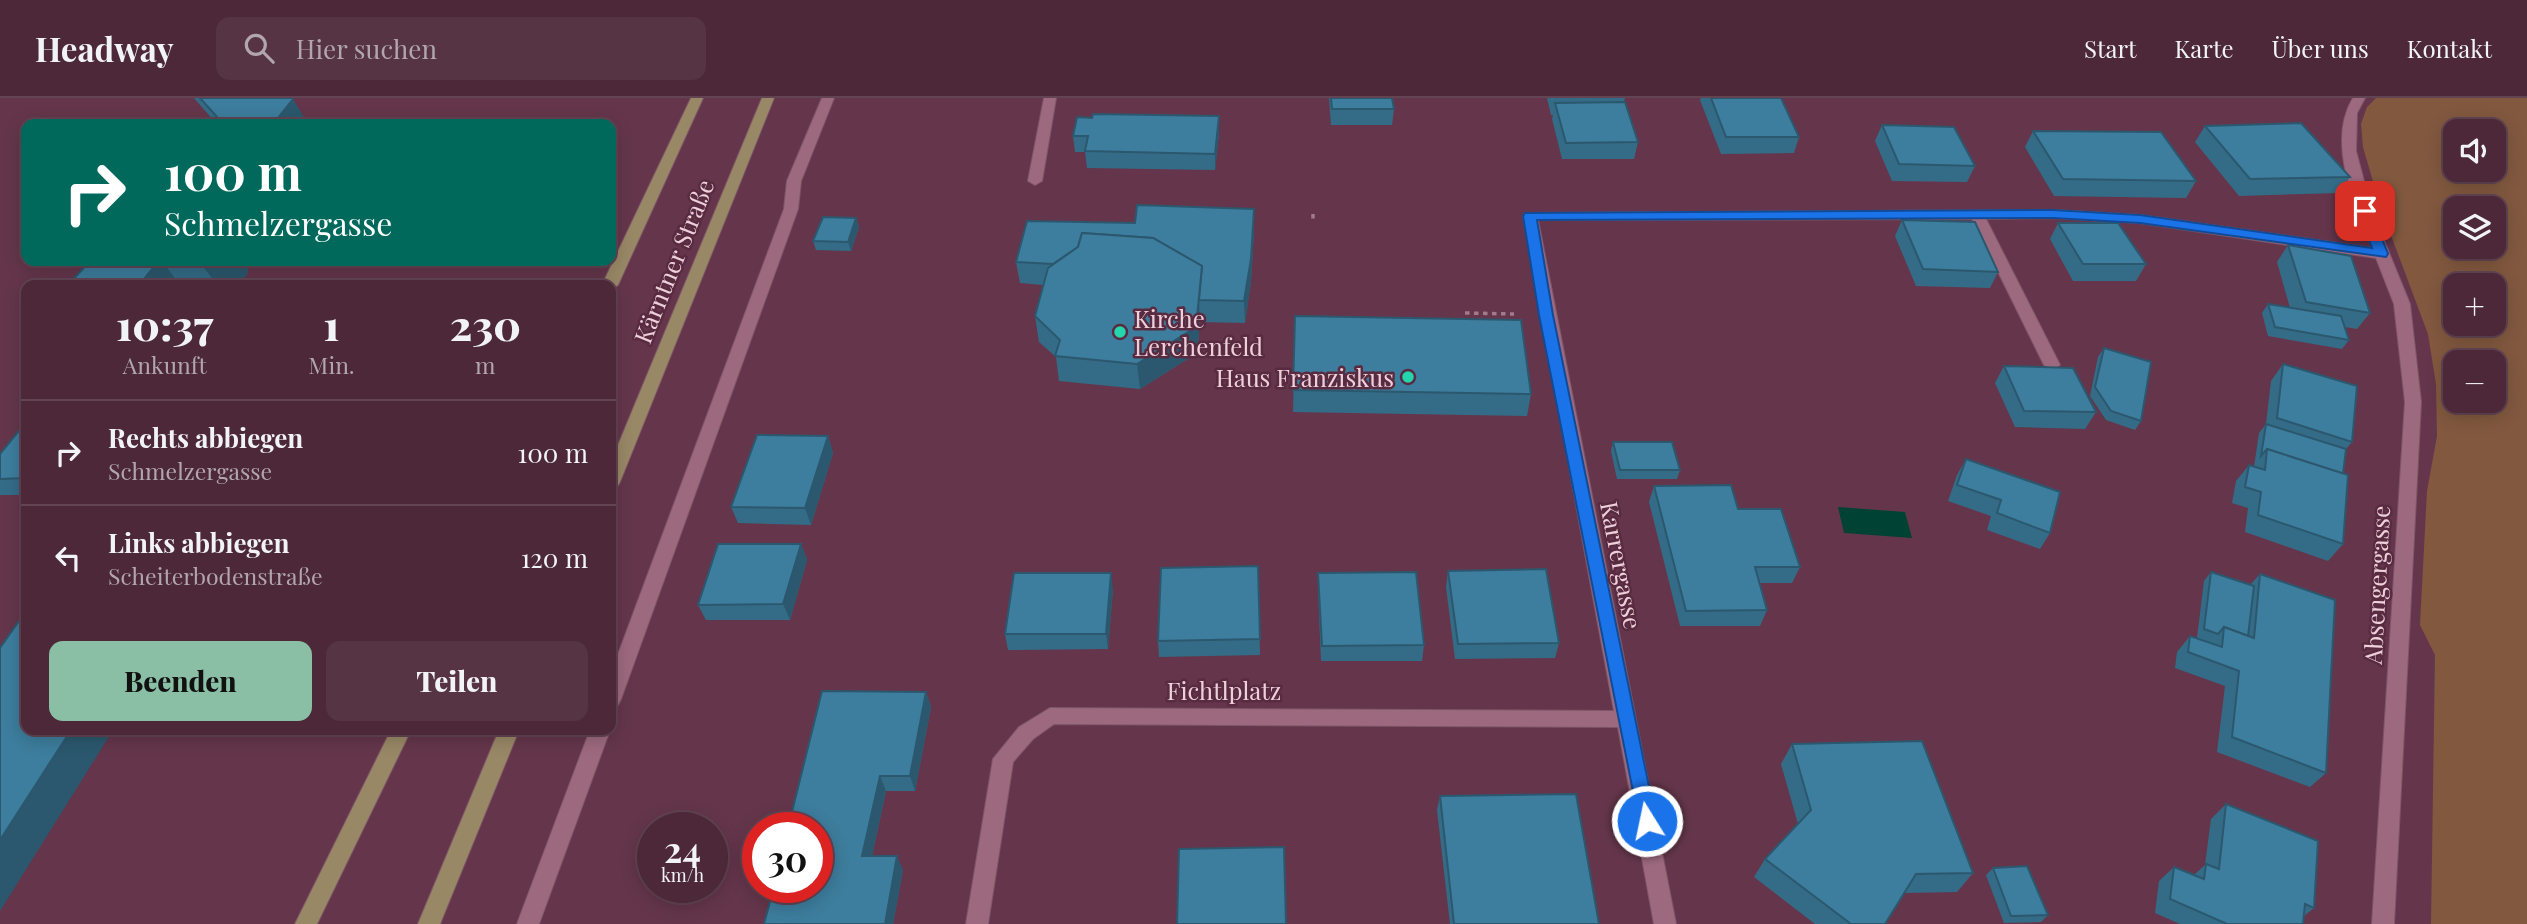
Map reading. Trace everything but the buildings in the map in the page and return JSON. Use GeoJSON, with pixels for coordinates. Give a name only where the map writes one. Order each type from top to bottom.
{"type":"FeatureCollection","features":[{"type":"Feature","properties":{"kind":"main road","name":"Kärntner Straße"},"geometry":{"type":"LineString","coordinates":[[612,280],[697,98]]}},
{"type":"Feature","properties":{"kind":"main road","name":"Kärntner Straße"},"geometry":{"type":"LineString","coordinates":[[616,470],[768,98]]}},
{"type":"Feature","properties":{"kind":"main road"},"geometry":{"type":"LineString","coordinates":[[306,924],[399,735]]}},
{"type":"Feature","properties":{"kind":"main road"},"geometry":{"type":"LineString","coordinates":[[429,924],[507,735]]}},
{"type":"Feature","properties":{"kind":"street"},"geometry":{"type":"LineString","coordinates":[[616,685],[791,209],[794,181],[828,98]]}},
{"type":"Feature","properties":{"kind":"street"},"geometry":{"type":"LineString","coordinates":[[1035,181],[1050,98]]}},
{"type":"Feature","properties":{"kind":"street","name":"Absengergasse"},"geometry":{"type":"LineString","coordinates":[[2359,98],[2350,113],[2349,151],[2365,211],[2402,304],[2413,402],[2383,924]]}},
{"type":"Feature","properties":{"kind":"street"},"geometry":{"type":"LineString","coordinates":[[2052,365],[1977,214],[2053,214],[2140,219],[2381,254]]}},
{"type":"Feature","properties":{"kind":"street","name":"Karrergasse"},"geometry":{"type":"LineString","coordinates":[[1665,924],[1628,719],[1546,315],[1530,216],[1977,214]]}},
{"type":"Feature","properties":{"kind":"street","name":"Fichtlplatz"},"geometry":{"type":"LineString","coordinates":[[977,924],[1003,760],[1026,733],[1050,716],[1628,719]]}},
{"type":"Feature","properties":{"kind":"street"},"geometry":{"type":"LineString","coordinates":[[528,924],[598,735]]}},
{"type":"Feature","properties":{"kind":"path"},"geometry":{"type":"LineString","coordinates":[[1465,313],[1546,315]]}},
{"type":"Feature","properties":{"kind":"shaded area"},"geometry":{"type":"Polygon","coordinates":[[[2376,98],[2527,98],[2527,924],[2431,924],[2435,655],[2420,625],[2427,491],[2437,436],[2436,384],[2428,334],[2380,206],[2363,147],[2361,124],[2367,107],[2376,98]]]}},
{"type":"Feature","properties":{"kind":"shaded area"},"geometry":{"type":"Polygon","coordinates":[[[1838,507],[1905,512],[1912,538],[1844,533],[1838,507]]]}},
{"type":"Feature","properties":{"kind":"place","name":"Kirche Lerchenfeld"},"geometry":{"type":"Point","coordinates":[1120,332]}},
{"type":"Feature","properties":{"kind":"place","name":"Haus Franziskus"},"geometry":{"type":"Point","coordinates":[1408,377]}},
{"type":"Feature","properties":{"kind":"route"},"geometry":{"type":"LineString","coordinates":[[1647,821],[1546,315],[1530,216],[2053,214],[2140,219],[2381,254],[2365,211]]}}]}
